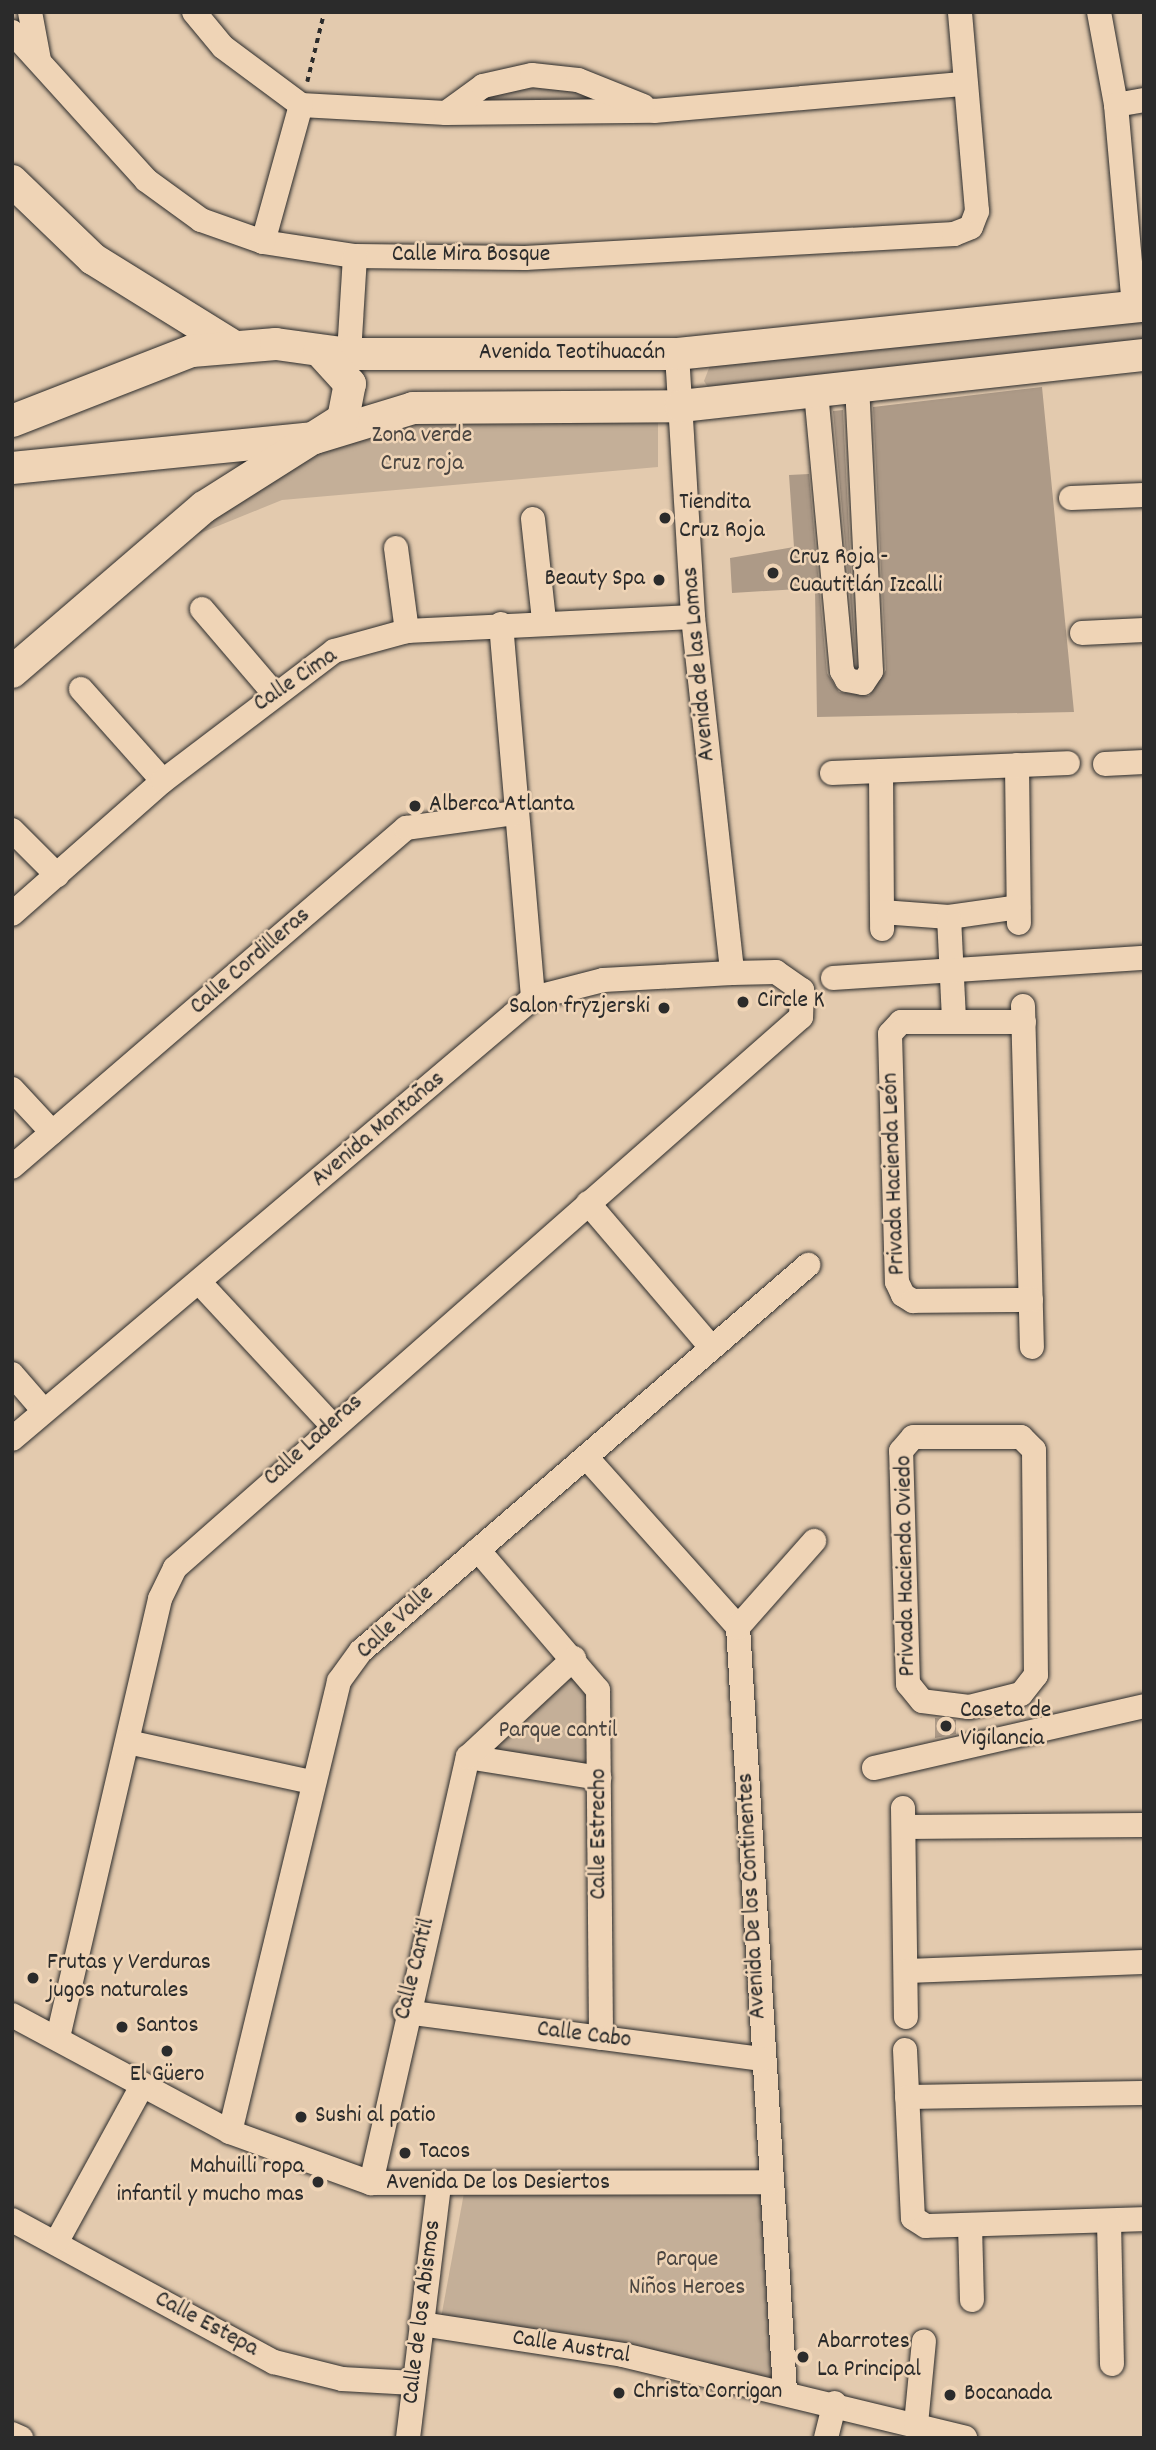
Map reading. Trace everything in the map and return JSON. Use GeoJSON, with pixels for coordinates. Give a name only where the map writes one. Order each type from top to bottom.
{"type":"FeatureCollection","features":[{"type":"Feature","properties":{"kind":"main road"},"geometry":{"type":"LineString","coordinates":[[12,181],[93,259],[236,348]]}},
{"type":"Feature","properties":{"kind":"main road","name":"Avenida Teotihuacán"},"geometry":{"type":"LineString","coordinates":[[12,421],[192,351],[276,344],[335,352],[677,354],[1139,307]]}},
{"type":"Feature","properties":{"kind":"main road"},"geometry":{"type":"LineString","coordinates":[[12,672],[204,507],[343,419],[350,403],[350,384],[335,352]]}},
{"type":"Feature","properties":{"kind":"main road"},"geometry":{"type":"LineString","coordinates":[[12,468],[315,438],[413,408],[681,407],[1144,355]]}},
{"type":"Feature","properties":{"kind":"street"},"geometry":{"type":"LineString","coordinates":[[30,12],[39,61]]}},
{"type":"Feature","properties":{"kind":"street"},"geometry":{"type":"LineString","coordinates":[[194,12],[223,47],[301,105],[446,113],[654,111],[965,84],[960,12]]}},
{"type":"Feature","properties":{"kind":"street"},"geometry":{"type":"LineString","coordinates":[[1099,12],[1116,105],[1139,307]]}},
{"type":"Feature","properties":{"kind":"street","name":"Calle Mira Bosque"},"geometry":{"type":"LineString","coordinates":[[12,32],[146,180],[201,220],[263,242],[355,256],[525,258],[954,234],[971,228],[977,211],[965,84]]}},
{"type":"Feature","properties":{"kind":"street"},"geometry":{"type":"LineString","coordinates":[[446,113],[483,86],[532,75],[578,80],[654,111]]}},
{"type":"Feature","properties":{"kind":"street"},"geometry":{"type":"LineString","coordinates":[[1116,105],[1144,100]]}},
{"type":"Feature","properties":{"kind":"street"},"geometry":{"type":"LineString","coordinates":[[263,242],[301,105]]}},
{"type":"Feature","properties":{"kind":"street"},"geometry":{"type":"LineString","coordinates":[[335,352],[355,256]]}},
{"type":"Feature","properties":{"kind":"street","name":"Avenida de las Lomas"},"geometry":{"type":"LineString","coordinates":[[677,354],[693,617],[732,973]]}},
{"type":"Feature","properties":{"kind":"street"},"geometry":{"type":"LineString","coordinates":[[816,392],[842,671],[847,680],[863,683],[871,671],[857,387]]}},
{"type":"Feature","properties":{"kind":"street"},"geometry":{"type":"LineString","coordinates":[[1071,498],[1144,495]]}},
{"type":"Feature","properties":{"kind":"street"},"geometry":{"type":"LineString","coordinates":[[533,519],[544,621]]}},
{"type":"Feature","properties":{"kind":"street"},"geometry":{"type":"LineString","coordinates":[[396,548],[407,631]]}},
{"type":"Feature","properties":{"kind":"street"},"geometry":{"type":"LineString","coordinates":[[202,609],[274,692]]}},
{"type":"Feature","properties":{"kind":"street","name":"Calle Cima"},"geometry":{"type":"LineString","coordinates":[[12,914],[163,781],[274,692],[334,651],[407,631],[544,621],[693,617]]}},
{"type":"Feature","properties":{"kind":"street"},"geometry":{"type":"LineString","coordinates":[[500,624],[533,998]]}},
{"type":"Feature","properties":{"kind":"street"},"geometry":{"type":"LineString","coordinates":[[1082,633],[1144,630]]}},
{"type":"Feature","properties":{"kind":"street"},"geometry":{"type":"LineString","coordinates":[[81,689],[163,781]]}},
{"type":"Feature","properties":{"kind":"street"},"geometry":{"type":"LineString","coordinates":[[1105,764],[1144,762]]}},
{"type":"Feature","properties":{"kind":"street"},"geometry":{"type":"LineString","coordinates":[[832,773],[1068,763]]}},
{"type":"Feature","properties":{"kind":"street"},"geometry":{"type":"LineString","coordinates":[[881,771],[882,921],[1018,915],[1017,765]]}},
{"type":"Feature","properties":{"kind":"street","name":"Calle Cordilleras"},"geometry":{"type":"LineString","coordinates":[[12,1167],[406,828],[515,813]]}},
{"type":"Feature","properties":{"kind":"street"},"geometry":{"type":"LineString","coordinates":[[12,830],[57,875]]}},
{"type":"Feature","properties":{"kind":"street"},"geometry":{"type":"LineString","coordinates":[[949,917],[954,1020]]}},
{"type":"Feature","properties":{"kind":"street"},"geometry":{"type":"LineString","coordinates":[[833,978],[1144,958]]}},
{"type":"Feature","properties":{"kind":"street","name":"Avenida Montañas"},"geometry":{"type":"LineString","coordinates":[[12,1439],[533,998],[603,980],[732,973],[776,972],[802,990]]}},
{"type":"Feature","properties":{"kind":"street","name":"Calle Laderas"},"geometry":{"type":"LineString","coordinates":[[58,2038],[160,1599],[175,1568],[331,1424],[801,1017],[802,990]]}},
{"type":"Feature","properties":{"kind":"street","name":"Privada Hacienda León"},"geometry":{"type":"LineString","coordinates":[[1031,1300],[913,1301],[897,1282],[890,1034],[901,1022],[1023,1014],[1031,1300],[1032,1348]]}},
{"type":"Feature","properties":{"kind":"street"},"geometry":{"type":"LineString","coordinates":[[12,1089],[52,1132]]}},
{"type":"Feature","properties":{"kind":"street"},"geometry":{"type":"LineString","coordinates":[[587,1203],[711,1346]]}},
{"type":"Feature","properties":{"kind":"street","name":"Calle Valle"},"geometry":{"type":"LineString","coordinates":[[230,2132],[312,1782],[339,1681],[361,1651],[808,1265]]}},
{"type":"Feature","properties":{"kind":"street"},"geometry":{"type":"LineString","coordinates":[[199,1282],[331,1424]]}},
{"type":"Feature","properties":{"kind":"street"},"geometry":{"type":"LineString","coordinates":[[12,1374],[44,1411]]}},
{"type":"Feature","properties":{"kind":"street","name":"Privada Hacienda Oviedo"},"geometry":{"type":"LineString","coordinates":[[913,1437],[1021,1437],[1034,1450],[1036,1675],[1021,1694],[969,1707],[922,1701],[908,1684],[901,1451],[913,1437]]}},
{"type":"Feature","properties":{"kind":"street"},"geometry":{"type":"LineString","coordinates":[[587,1458],[738,1627],[814,1541]]}},
{"type":"Feature","properties":{"kind":"street","name":"Calle Estrecho"},"geometry":{"type":"LineString","coordinates":[[478,1549],[574,1658],[598,1690],[602,1711],[599,1778],[601,2038]]}},
{"type":"Feature","properties":{"kind":"street","name":"Avenida De los Continentes"},"geometry":{"type":"LineString","coordinates":[[738,1627],[762,2059],[785,2392]]}},
{"type":"Feature","properties":{"kind":"street"},"geometry":{"type":"LineString","coordinates":[[468,1757],[574,1658]]}},
{"type":"Feature","properties":{"kind":"street"},"geometry":{"type":"LineString","coordinates":[[874,1768],[969,1744],[1144,1706]]}},
{"type":"Feature","properties":{"kind":"street"},"geometry":{"type":"LineString","coordinates":[[969,1707],[969,1744]]}},
{"type":"Feature","properties":{"kind":"street"},"geometry":{"type":"LineString","coordinates":[[128,1742],[312,1782]]}},
{"type":"Feature","properties":{"kind":"street"},"geometry":{"type":"LineString","coordinates":[[468,1757],[599,1778]]}},
{"type":"Feature","properties":{"kind":"street","name":"Calle Cantil"},"geometry":{"type":"LineString","coordinates":[[371,2183],[405,2012],[468,1757]]}},
{"type":"Feature","properties":{"kind":"street"},"geometry":{"type":"LineString","coordinates":[[906,2017],[904,1818],[1144,1825]]}},
{"type":"Feature","properties":{"kind":"street"},"geometry":{"type":"LineString","coordinates":[[906,1971],[1144,1962]]}},
{"type":"Feature","properties":{"kind":"street","name":"Calle Cabo"},"geometry":{"type":"LineString","coordinates":[[405,2012],[762,2059]]}},
{"type":"Feature","properties":{"kind":"street","name":"Avenida De los Desiertos"},"geometry":{"type":"LineString","coordinates":[[12,2015],[230,2132],[371,2183],[439,2187],[771,2182]]}},
{"type":"Feature","properties":{"kind":"street"},"geometry":{"type":"LineString","coordinates":[[905,2050],[913,2218],[926,2226],[1144,2220]]}},
{"type":"Feature","properties":{"kind":"street"},"geometry":{"type":"LineString","coordinates":[[56,2243],[143,2084]]}},
{"type":"Feature","properties":{"kind":"street"},"geometry":{"type":"LineString","coordinates":[[907,2097],[1144,2093]]}},
{"type":"Feature","properties":{"kind":"street","name":"Calle de los Abismos"},"geometry":{"type":"LineString","coordinates":[[408,2438],[439,2187]]}},
{"type":"Feature","properties":{"kind":"street","name":"Calle Estepa"},"geometry":{"type":"LineString","coordinates":[[12,2220],[274,2362],[342,2379],[414,2383]]}},
{"type":"Feature","properties":{"kind":"street"},"geometry":{"type":"LineString","coordinates":[[1109,2221],[1112,2364]]}},
{"type":"Feature","properties":{"kind":"street"},"geometry":{"type":"LineString","coordinates":[[970,2225],[972,2300]]}},
{"type":"Feature","properties":{"kind":"street","name":"Calle Austral"},"geometry":{"type":"LineString","coordinates":[[421,2324],[623,2355],[835,2403],[965,2438]]}},
{"type":"Feature","properties":{"kind":"street"},"geometry":{"type":"LineString","coordinates":[[916,2424],[925,2341]]}},
{"type":"Feature","properties":{"kind":"street"},"geometry":{"type":"LineString","coordinates":[[826,2438],[835,2403]]}},
{"type":"Feature","properties":{"kind":"street"},"geometry":{"type":"LineString","coordinates":[[12,2434],[21,2438]]}},
{"type":"Feature","properties":{"kind":"path"},"geometry":{"type":"LineString","coordinates":[[301,105],[324,12]]}},
{"type":"Feature","properties":{"kind":"green space"},"geometry":{"type":"Polygon","coordinates":[[[532,78],[636,108],[457,109],[532,78]]]}},
{"type":"Feature","properties":{"kind":"green space"},"geometry":{"type":"Polygon","coordinates":[[[1144,319],[1144,352],[709,389],[704,381],[711,363],[1144,319]]]}},
{"type":"Feature","properties":{"kind":"green space","name":"Zona verde Cruz roja"},"geometry":{"type":"Polygon","coordinates":[[[658,414],[658,467],[282,500],[191,537],[235,488],[383,425],[658,414]]]}},
{"type":"Feature","properties":{"kind":"green space","name":"Parque cantil"},"geometry":{"type":"Polygon","coordinates":[[[576,1668],[592,1692],[594,1774],[481,1754],[576,1668]]]}},
{"type":"Feature","properties":{"kind":"green space","name":"Parque Niños Heroes"},"geometry":{"type":"Polygon","coordinates":[[[770,2189],[779,2384],[441,2318],[464,2193],[770,2189]]]}},
{"type":"Feature","properties":{"kind":"building"},"geometry":{"type":"Polygon","coordinates":[[[1042,387],[1074,712],[817,717],[815,588],[732,593],[730,558],[794,547],[789,475],[809,474],[827,673],[839,692],[869,696],[886,670],[873,407],[1042,387]]]}},
{"type":"Feature","properties":{"kind":"building"},"geometry":{"type":"Polygon","coordinates":[[[843,410],[855,652],[833,411],[843,410]]]}},
{"type":"Feature","properties":{"kind":"building","name":"Caseta de Vigilancia"},"geometry":{"type":"Polygon","coordinates":[[[935,1718],[956,1720],[956,1734],[935,1738],[935,1718]]]}},
{"type":"Feature","properties":{"kind":"place","name":"Tiendita Cruz Roja"},"geometry":{"type":"Point","coordinates":[665,518]}},
{"type":"Feature","properties":{"kind":"place","name":"Cruz Roja - Cuautitlán Izcalli"},"geometry":{"type":"Point","coordinates":[773,573]}},
{"type":"Feature","properties":{"kind":"place","name":"Beauty Spa"},"geometry":{"type":"Point","coordinates":[659,580]}},
{"type":"Feature","properties":{"kind":"place","name":"Alberca Atlanta"},"geometry":{"type":"Point","coordinates":[415,806]}},
{"type":"Feature","properties":{"kind":"place","name":"Circle K"},"geometry":{"type":"Point","coordinates":[743,1002]}},
{"type":"Feature","properties":{"kind":"place","name":"Salon fryzjerski"},"geometry":{"type":"Point","coordinates":[664,1008]}},
{"type":"Feature","properties":{"kind":"place","name":"Caseta de Vigilancia"},"geometry":{"type":"Point","coordinates":[946,1726]}},
{"type":"Feature","properties":{"kind":"place","name":"Frutas y Verduras jugos naturales"},"geometry":{"type":"Point","coordinates":[33,1978]}},
{"type":"Feature","properties":{"kind":"place","name":"Santos"},"geometry":{"type":"Point","coordinates":[122,2027]}},
{"type":"Feature","properties":{"kind":"place","name":"El Güero"},"geometry":{"type":"Point","coordinates":[167,2051]}},
{"type":"Feature","properties":{"kind":"place","name":"Sushi al patio"},"geometry":{"type":"Point","coordinates":[301,2117]}},
{"type":"Feature","properties":{"kind":"place","name":"Tacos"},"geometry":{"type":"Point","coordinates":[405,2153]}},
{"type":"Feature","properties":{"kind":"place","name":"Mahuilli ropa infantil y mucho mas"},"geometry":{"type":"Point","coordinates":[318,2182]}},
{"type":"Feature","properties":{"kind":"place","name":"Abarrotes La Principal"},"geometry":{"type":"Point","coordinates":[803,2357]}},
{"type":"Feature","properties":{"kind":"place","name":"Christa Corrigan"},"geometry":{"type":"Point","coordinates":[619,2393]}},
{"type":"Feature","properties":{"kind":"place","name":"Bocanada"},"geometry":{"type":"Point","coordinates":[950,2395]}}]}
